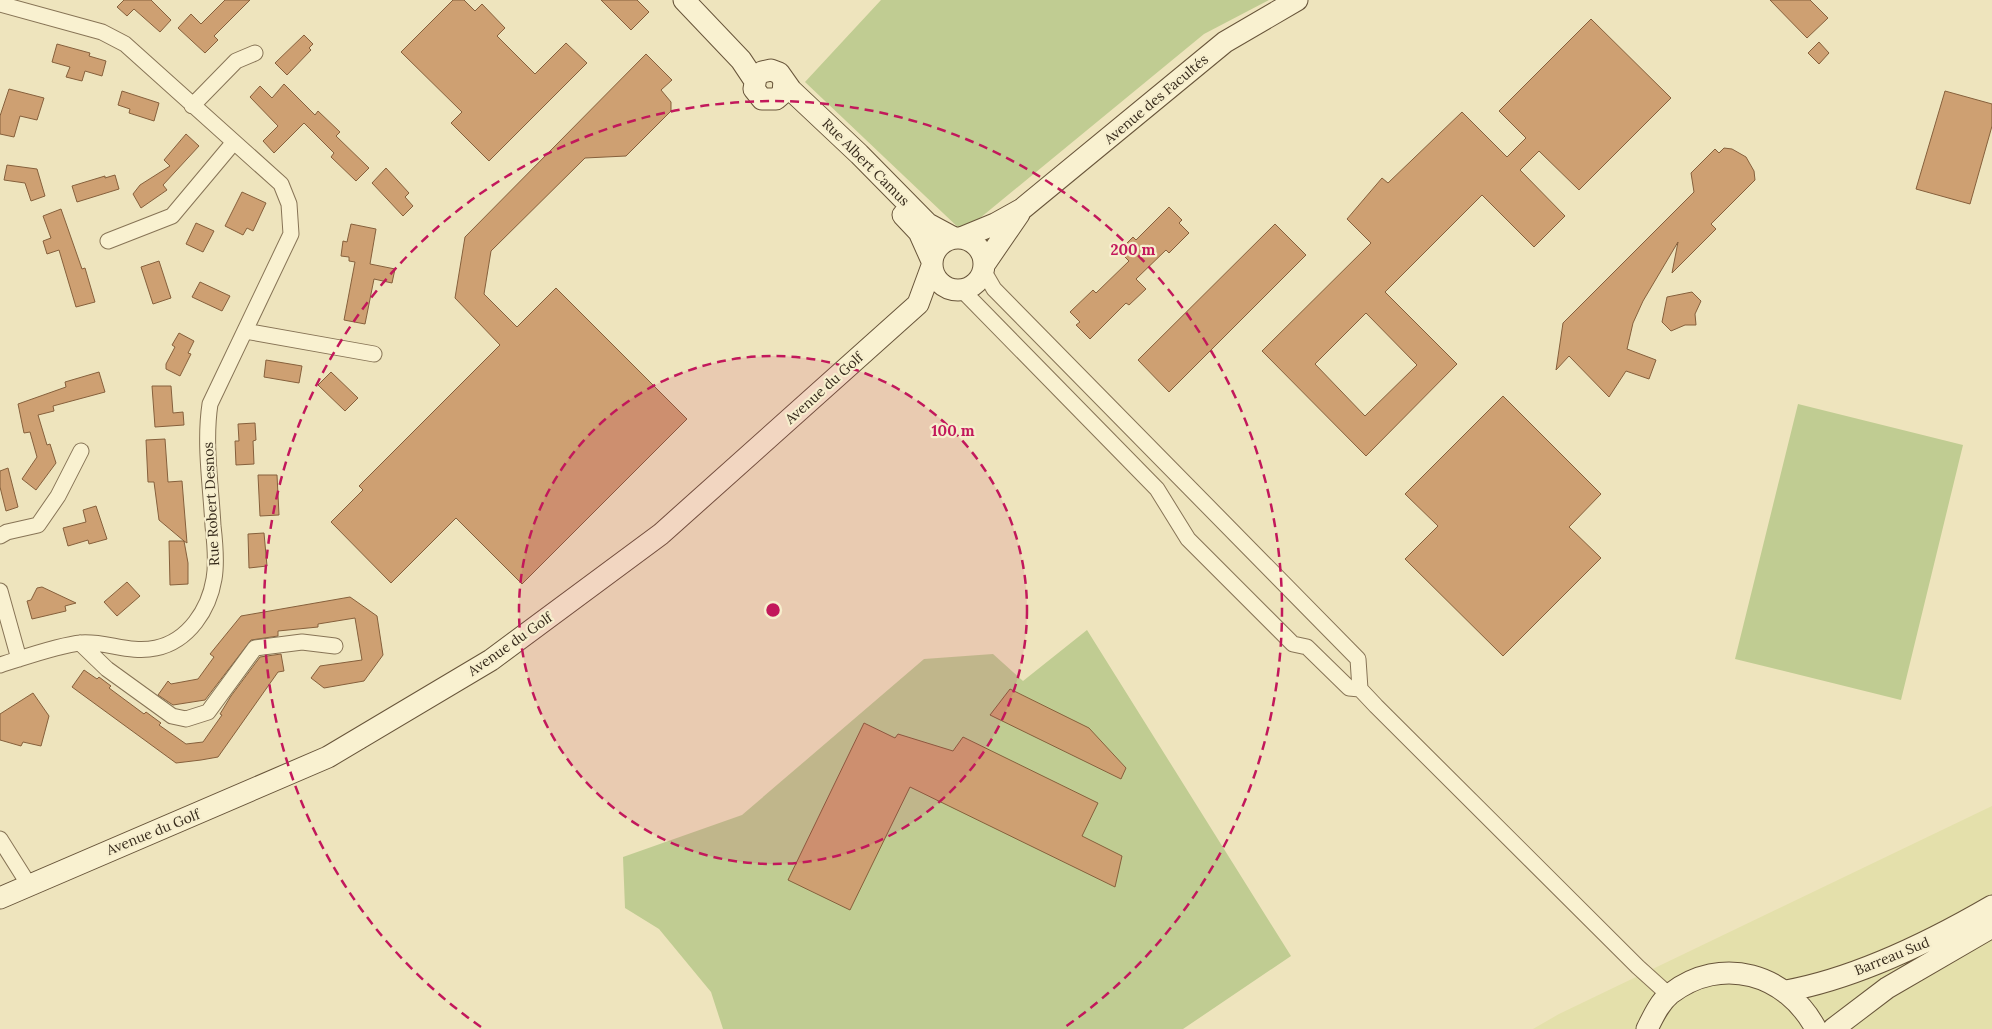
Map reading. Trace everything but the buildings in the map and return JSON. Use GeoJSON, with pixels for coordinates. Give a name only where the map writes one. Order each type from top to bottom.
{"type":"FeatureCollection","features":[{"type":"Feature","properties":{"kind":"main road","name":"Rue Albert Camus"},"geometry":{"type":"LineString","coordinates":[[684,0],[741,60],[791,90],[859,154],[928,224],[957,238]]}},
{"type":"Feature","properties":{"kind":"main road","name":"Rue Albert Camus"},"geometry":{"type":"LineString","coordinates":[[703,0],[770,77]]}},
{"type":"Feature","properties":{"kind":"main road","name":"Avenue des Facultés"},"geometry":{"type":"LineString","coordinates":[[957,238],[995,224],[1022,209],[1225,42],[1297,0]]}},
{"type":"Feature","properties":{"kind":"main road","name":"Rue Albert Camus"},"geometry":{"type":"LineString","coordinates":[[770,77],[754,89],[758,96],[766,100],[776,99],[782,102],[812,128],[920,232],[932,264]]}},
{"type":"Feature","properties":{"kind":"main road","name":"Avenue des Facultés"},"geometry":{"type":"LineString","coordinates":[[984,268],[1022,209]]}},
{"type":"Feature","properties":{"kind":"main road"},"geometry":{"type":"LineString","coordinates":[[918,304],[975,283],[984,268],[983,256],[978,247],[970,241],[957,238],[942,244],[937,249],[932,264],[939,281],[957,289]]}},
{"type":"Feature","properties":{"kind":"main road","name":"Avenue du Golf"},"geometry":{"type":"LineString","coordinates":[[0,898],[328,757],[491,660],[661,534],[918,304],[932,264]]}},
{"type":"Feature","properties":{"kind":"main road","name":"Barreau Sud"},"geometry":{"type":"LineString","coordinates":[[1786,990],[1822,984],[1940,936],[1992,906]]}},
{"type":"Feature","properties":{"kind":"main road","name":"Barreau Sud"},"geometry":{"type":"LineString","coordinates":[[1833,1029],[1888,988],[1992,926]]}},
{"type":"Feature","properties":{"kind":"main road"},"geometry":{"type":"LineString","coordinates":[[1647,1029],[1658,1009],[1669,995],[1688,983],[1721,973],[1762,978],[1786,990],[1808,1015],[1816,1029]]}},
{"type":"Feature","properties":{"kind":"street","name":"Rue Robert Desnos"},"geometry":{"type":"LineString","coordinates":[[0,4],[102,32],[125,44],[281,184],[289,204],[291,234],[210,404],[206,426],[215,577],[210,598],[199,619],[182,636],[157,648],[130,650],[80,643],[0,665]]}},
{"type":"Feature","properties":{"kind":"street"},"geometry":{"type":"LineString","coordinates":[[192,106],[236,61],[255,53]]}},
{"type":"Feature","properties":{"kind":"street"},"geometry":{"type":"LineString","coordinates":[[108,241],[172,216],[234,142]]}},
{"type":"Feature","properties":{"kind":"street"},"geometry":{"type":"LineString","coordinates":[[984,268],[994,289],[1358,659],[1360,688],[1631,960],[1669,995]]}},
{"type":"Feature","properties":{"kind":"street"},"geometry":{"type":"LineString","coordinates":[[957,289],[1156,489],[1188,539],[1293,644],[1307,647],[1348,688],[1360,688]]}},
{"type":"Feature","properties":{"kind":"street"},"geometry":{"type":"LineString","coordinates":[[245,331],[374,354]]}},
{"type":"Feature","properties":{"kind":"street"},"geometry":{"type":"LineString","coordinates":[[0,536],[7,532],[38,525],[58,496],[81,451]]}},
{"type":"Feature","properties":{"kind":"street"},"geometry":{"type":"LineString","coordinates":[[0,591],[19,659]]}},
{"type":"Feature","properties":{"kind":"street"},"geometry":{"type":"LineString","coordinates":[[80,643],[107,669],[157,706],[172,716],[186,719],[208,712],[255,648],[302,642],[335,646]]}},
{"type":"Feature","properties":{"kind":"street"},"geometry":{"type":"LineString","coordinates":[[0,839],[30,885]]}},
{"type":"Feature","properties":{"kind":"shaded area"},"geometry":{"type":"Polygon","coordinates":[[[1992,806],[1992,1029],[1533,1029],[1559,1014],[1992,806]]]}},
{"type":"Feature","properties":{"kind":"green space"},"geometry":{"type":"Polygon","coordinates":[[[881,0],[1269,0],[1204,34],[963,232],[805,82],[881,0]]]}},
{"type":"Feature","properties":{"kind":"green space"},"geometry":{"type":"Polygon","coordinates":[[[1798,404],[1963,445],[1901,700],[1735,659],[1798,404]]]}},
{"type":"Feature","properties":{"kind":"green space"},"geometry":{"type":"Polygon","coordinates":[[[1087,630],[1291,956],[1183,1029],[723,1029],[711,992],[659,929],[625,908],[623,857],[742,815],[924,659],[993,654],[1023,681],[1087,630]]]}}]}
